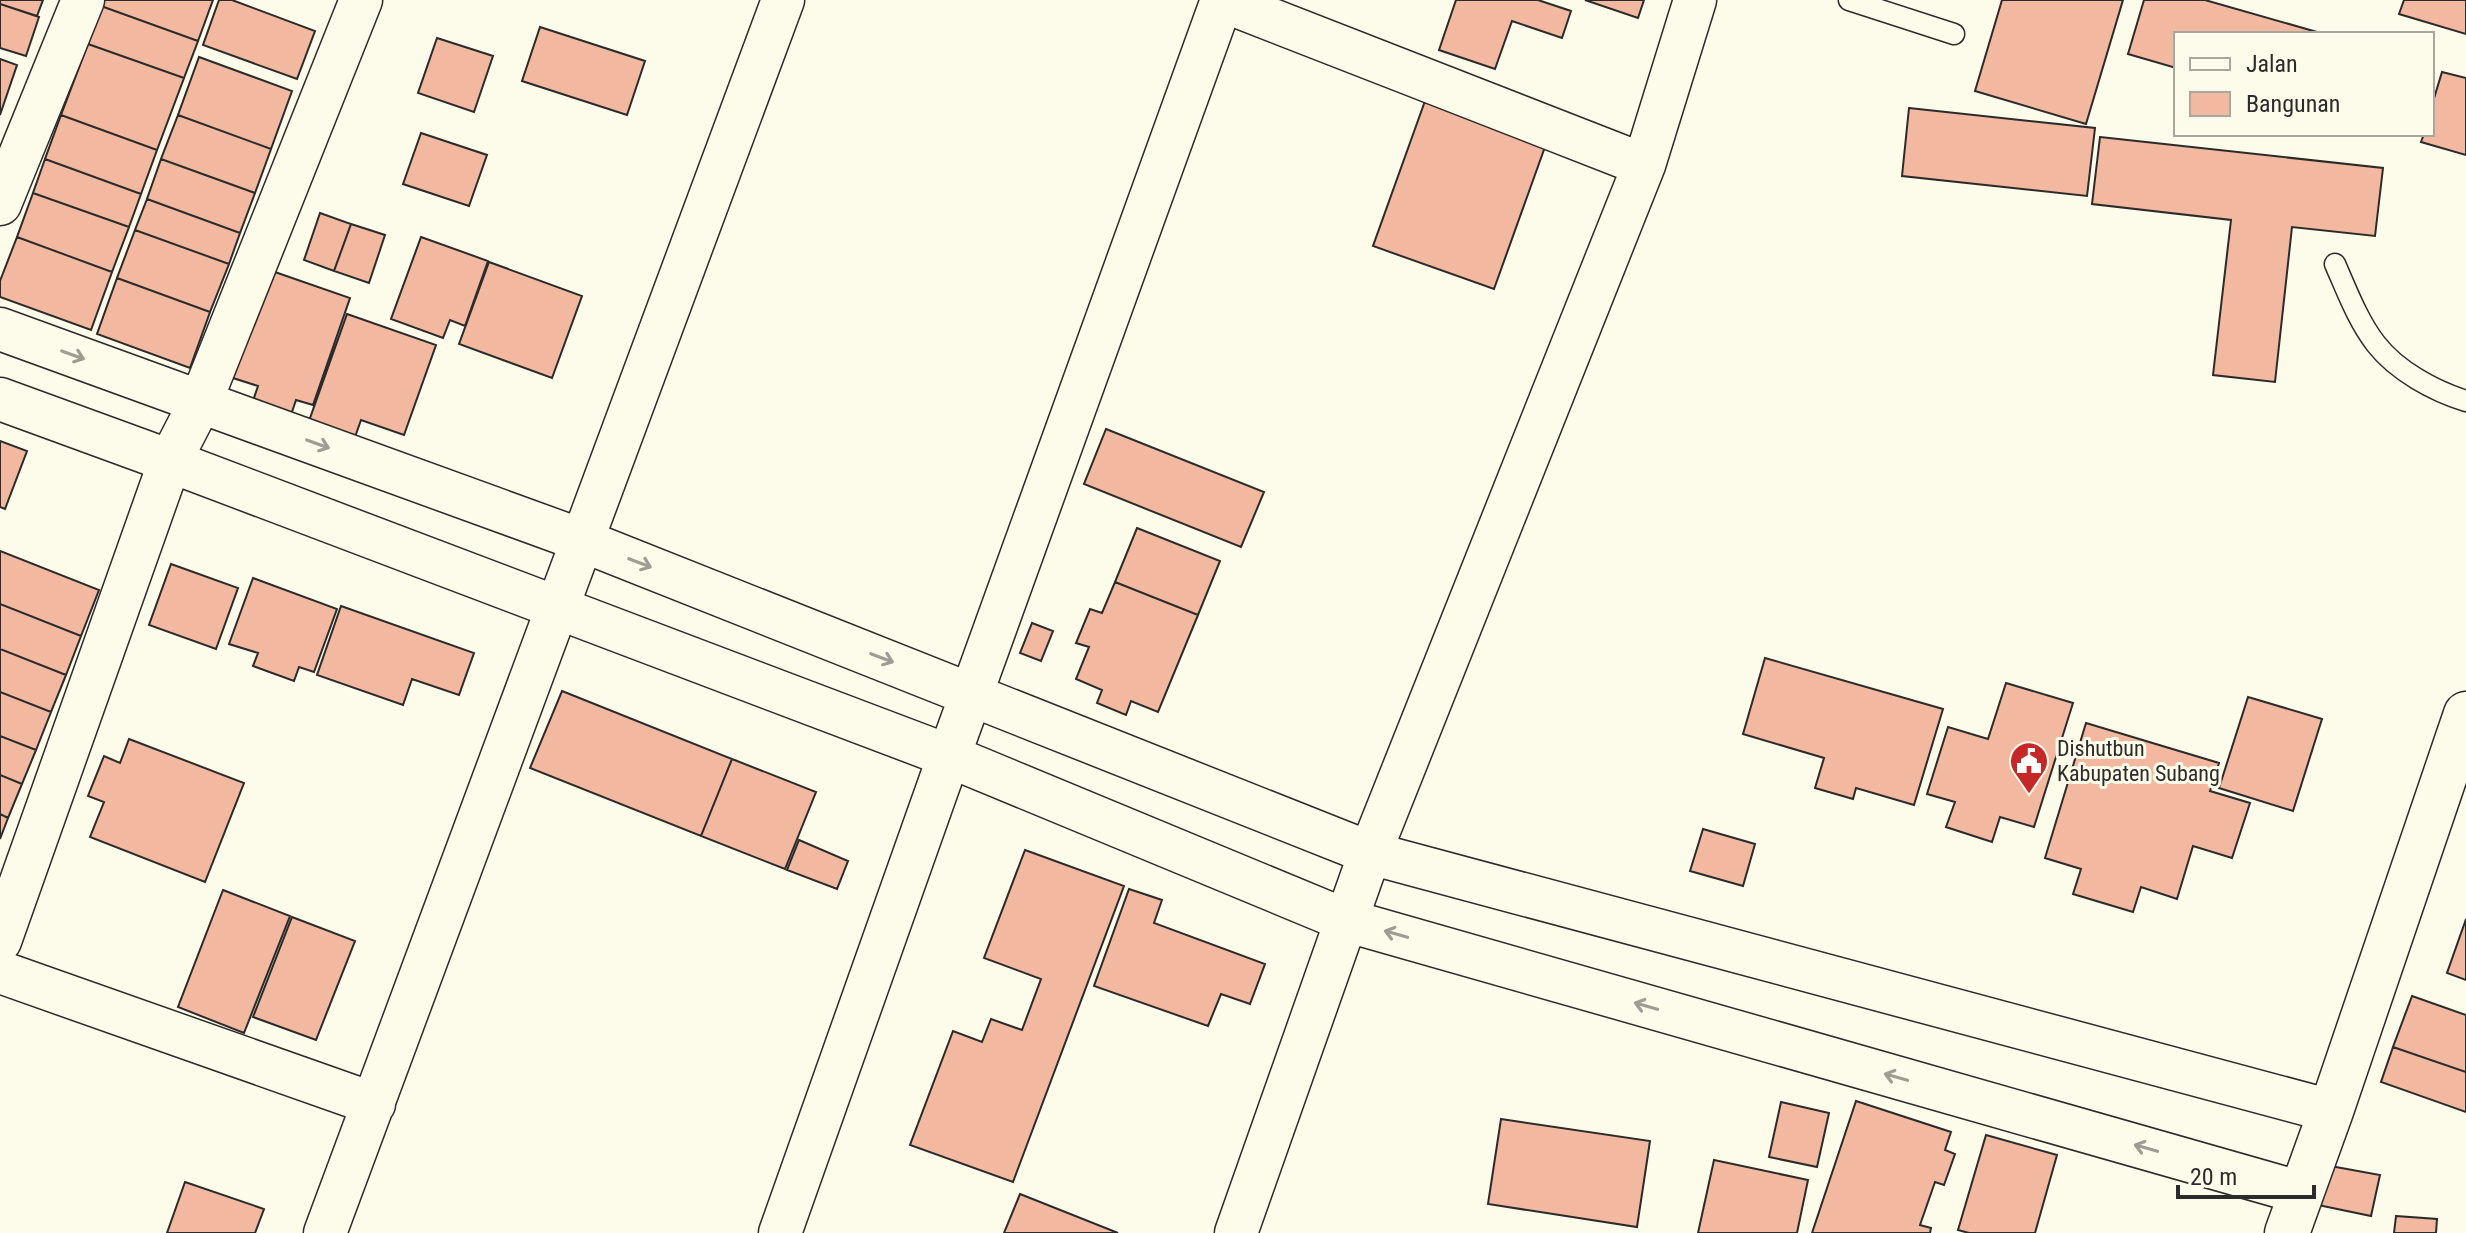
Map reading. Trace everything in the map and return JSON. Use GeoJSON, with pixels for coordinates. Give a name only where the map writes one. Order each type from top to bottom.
{"type":"FeatureCollection","features":[{"type":"Feature","properties":{"kind":"street"},"geometry":{"type":"LineString","coordinates":[[0,204],[83,0]]}},
{"type":"Feature","properties":{"kind":"street"},"geometry":{"type":"LineString","coordinates":[[0,941],[170,461],[201,401],[361,0]]}},
{"type":"Feature","properties":{"kind":"street"},"geometry":{"type":"LineString","coordinates":[[325,1233],[783,0]]}},
{"type":"Feature","properties":{"kind":"street"},"geometry":{"type":"LineString","coordinates":[[780,1233],[1222,0],[1644,165]]}},
{"type":"Feature","properties":{"kind":"street"},"geometry":{"type":"LineString","coordinates":[[1236,1233],[1370,853],[1644,165],[1695,0]]}},
{"type":"Feature","properties":{"kind":"street"},"geometry":{"type":"LineString","coordinates":[[0,329],[581,540],[1370,853],[2331,1111]]}},
{"type":"Feature","properties":{"kind":"street"},"geometry":{"type":"LineString","coordinates":[[0,399],[949,756],[1345,920],[2302,1193]]}},
{"type":"Feature","properties":{"kind":"street"},"geometry":{"type":"LineString","coordinates":[[2287,1233],[2466,714]]}},
{"type":"Feature","properties":{"kind":"street"},"geometry":{"type":"LineString","coordinates":[[0,972],[374,1104]]}},
{"type":"Feature","properties":{"kind":"lane"},"geometry":{"type":"LineString","coordinates":[[1849,0],[1954,34]]}},
{"type":"Feature","properties":{"kind":"lane"},"geometry":{"type":"LineString","coordinates":[[2335,264],[2376,344],[2404,370],[2446,395],[2466,401]]}},
{"type":"Feature","properties":{"kind":"building"},"geometry":{"type":"Polygon","coordinates":[[[0,0],[43,0],[37,16],[0,4],[0,0]]]}},
{"type":"Feature","properties":{"kind":"building"},"geometry":{"type":"Polygon","coordinates":[[[104,0],[213,0],[198,41],[101,6],[104,0]]]}},
{"type":"Feature","properties":{"kind":"building"},"geometry":{"type":"Polygon","coordinates":[[[219,0],[232,0],[315,31],[297,79],[203,45],[219,0]]]}},
{"type":"Feature","properties":{"kind":"building"},"geometry":{"type":"Polygon","coordinates":[[[1456,0],[1538,0],[1571,11],[1562,38],[1512,21],[1495,69],[1439,50],[1456,0]]]}},
{"type":"Feature","properties":{"kind":"building"},"geometry":{"type":"Polygon","coordinates":[[[1585,0],[1644,0],[1638,18],[1585,0]]]}},
{"type":"Feature","properties":{"kind":"building"},"geometry":{"type":"Polygon","coordinates":[[[2002,0],[2123,0],[2086,124],[1975,91],[2002,0]]]}},
{"type":"Feature","properties":{"kind":"building"},"geometry":{"type":"Polygon","coordinates":[[[2144,0],[2205,0],[2317,32],[2174,32],[2174,67],[2128,54],[2144,0]]]}},
{"type":"Feature","properties":{"kind":"building"},"geometry":{"type":"Polygon","coordinates":[[[2404,0],[2466,0],[2466,34],[2399,14],[2404,0]]]}},
{"type":"Feature","properties":{"kind":"building"},"geometry":{"type":"Polygon","coordinates":[[[0,4],[39,17],[26,56],[0,48],[0,4]]]}},
{"type":"Feature","properties":{"kind":"building"},"geometry":{"type":"Polygon","coordinates":[[[101,6],[198,41],[184,78],[88,44],[101,6]]]}},
{"type":"Feature","properties":{"kind":"building"},"geometry":{"type":"Polygon","coordinates":[[[540,27],[645,61],[627,115],[522,81],[540,27]]]}},
{"type":"Feature","properties":{"kind":"building"},"geometry":{"type":"Polygon","coordinates":[[[437,38],[493,56],[474,112],[418,93],[437,38]]]}},
{"type":"Feature","properties":{"kind":"building"},"geometry":{"type":"Polygon","coordinates":[[[88,44],[184,78],[157,150],[61,115],[88,44]]]}},
{"type":"Feature","properties":{"kind":"building"},"geometry":{"type":"Polygon","coordinates":[[[199,57],[292,91],[271,149],[178,115],[199,57]]]}},
{"type":"Feature","properties":{"kind":"building"},"geometry":{"type":"Polygon","coordinates":[[[0,59],[17,65],[0,115],[0,59]]]}},
{"type":"Feature","properties":{"kind":"building"},"geometry":{"type":"Polygon","coordinates":[[[2442,72],[2466,78],[2466,155],[2421,142],[2423,136],[2434,136],[2434,98],[2442,72]]]}},
{"type":"Feature","properties":{"kind":"building"},"geometry":{"type":"Polygon","coordinates":[[[1425,101],[1546,144],[1494,289],[1373,246],[1425,101]]]}},
{"type":"Feature","properties":{"kind":"building"},"geometry":{"type":"Polygon","coordinates":[[[1909,108],[2095,128],[2087,196],[1902,176],[1909,108]]]}},
{"type":"Feature","properties":{"kind":"building"},"geometry":{"type":"Polygon","coordinates":[[[61,115],[157,150],[141,194],[45,159],[61,115]]]}},
{"type":"Feature","properties":{"kind":"building"},"geometry":{"type":"Polygon","coordinates":[[[178,115],[271,149],[255,193],[161,159],[178,115]]]}},
{"type":"Feature","properties":{"kind":"building"},"geometry":{"type":"Polygon","coordinates":[[[421,133],[487,155],[469,206],[403,184],[421,133]]]}},
{"type":"Feature","properties":{"kind":"building"},"geometry":{"type":"Polygon","coordinates":[[[2100,137],[2383,168],[2375,236],[2292,227],[2275,382],[2213,375],[2231,220],[2092,204],[2100,137]]]}},
{"type":"Feature","properties":{"kind":"building"},"geometry":{"type":"Polygon","coordinates":[[[45,159],[141,194],[129,227],[33,193],[45,159]]]}},
{"type":"Feature","properties":{"kind":"building"},"geometry":{"type":"Polygon","coordinates":[[[161,159],[255,193],[240,233],[147,199],[161,159]]]}},
{"type":"Feature","properties":{"kind":"building"},"geometry":{"type":"Polygon","coordinates":[[[33,193],[129,227],[112,272],[17,237],[33,193]]]}},
{"type":"Feature","properties":{"kind":"building"},"geometry":{"type":"Polygon","coordinates":[[[147,199],[240,233],[229,264],[135,230],[147,199]]]}},
{"type":"Feature","properties":{"kind":"building"},"geometry":{"type":"Polygon","coordinates":[[[320,213],[351,224],[334,271],[304,260],[320,213]]]}},
{"type":"Feature","properties":{"kind":"building"},"geometry":{"type":"Polygon","coordinates":[[[351,224],[385,235],[369,283],[334,271],[351,224]]]}},
{"type":"Feature","properties":{"kind":"building"},"geometry":{"type":"Polygon","coordinates":[[[135,230],[229,264],[210,312],[117,278],[135,230]]]}},
{"type":"Feature","properties":{"kind":"building"},"geometry":{"type":"Polygon","coordinates":[[[17,237],[112,272],[91,330],[0,297],[0,281],[17,237]]]}},
{"type":"Feature","properties":{"kind":"building"},"geometry":{"type":"Polygon","coordinates":[[[421,237],[488,261],[465,326],[450,320],[443,338],[391,319],[421,237]]]}},
{"type":"Feature","properties":{"kind":"building"},"geometry":{"type":"Polygon","coordinates":[[[489,262],[582,296],[552,378],[459,344],[489,262]]]}},
{"type":"Feature","properties":{"kind":"building"},"geometry":{"type":"Polygon","coordinates":[[[272,271],[350,298],[313,405],[296,400],[291,415],[253,401],[258,386],[233,378],[272,271]]]}},
{"type":"Feature","properties":{"kind":"building"},"geometry":{"type":"Polygon","coordinates":[[[117,278],[210,312],[190,368],[97,334],[117,278]]]}},
{"type":"Feature","properties":{"kind":"building"},"geometry":{"type":"Polygon","coordinates":[[[347,314],[436,345],[404,435],[361,420],[355,437],[309,421],[347,314]]]}},
{"type":"Feature","properties":{"kind":"building"},"geometry":{"type":"Polygon","coordinates":[[[1106,429],[1264,492],[1241,547],[1084,484],[1106,429]]]}},
{"type":"Feature","properties":{"kind":"building"},"geometry":{"type":"Polygon","coordinates":[[[0,441],[27,451],[5,509],[0,507],[0,441]]]}},
{"type":"Feature","properties":{"kind":"building"},"geometry":{"type":"Polygon","coordinates":[[[1137,528],[1220,561],[1198,615],[1115,582],[1137,528]]]}},
{"type":"Feature","properties":{"kind":"building"},"geometry":{"type":"Polygon","coordinates":[[[0,551],[99,590],[81,636],[0,604],[0,551]]]}},
{"type":"Feature","properties":{"kind":"building"},"geometry":{"type":"Polygon","coordinates":[[[171,564],[238,588],[216,649],[149,625],[171,564]]]}},
{"type":"Feature","properties":{"kind":"building"},"geometry":{"type":"Polygon","coordinates":[[[253,578],[337,609],[314,672],[299,667],[294,681],[253,666],[258,653],[229,644],[253,578]]]}},
{"type":"Feature","properties":{"kind":"building"},"geometry":{"type":"Polygon","coordinates":[[[1115,582],[1198,615],[1158,712],[1131,701],[1126,715],[1097,703],[1102,690],[1076,679],[1089,647],[1076,643],[1090,609],[1102,613],[1115,582]]]}},
{"type":"Feature","properties":{"kind":"building"},"geometry":{"type":"Polygon","coordinates":[[[0,604],[81,636],[66,675],[0,649],[0,604]]]}},
{"type":"Feature","properties":{"kind":"building"},"geometry":{"type":"Polygon","coordinates":[[[341,606],[474,653],[459,695],[412,679],[403,705],[317,675],[341,606]]]}},
{"type":"Feature","properties":{"kind":"building"},"geometry":{"type":"Polygon","coordinates":[[[1032,623],[1053,631],[1041,661],[1020,653],[1032,623]]]}},
{"type":"Feature","properties":{"kind":"building"},"geometry":{"type":"Polygon","coordinates":[[[0,649],[66,675],[51,712],[0,692],[0,649]]]}},
{"type":"Feature","properties":{"kind":"building"},"geometry":{"type":"Polygon","coordinates":[[[1765,658],[1943,709],[1914,805],[1856,788],[1853,799],[1815,788],[1824,758],[1743,734],[1765,658]]]}},
{"type":"Feature","properties":{"kind":"building"},"geometry":{"type":"Polygon","coordinates":[[[2006,683],[2073,703],[2034,827],[2000,817],[1992,842],[1946,827],[1955,802],[1927,794],[1948,727],[1988,739],[2006,683]]]}},
{"type":"Feature","properties":{"kind":"building"},"geometry":{"type":"Polygon","coordinates":[[[562,691],[732,759],[701,836],[530,768],[562,691]]]}},
{"type":"Feature","properties":{"kind":"building"},"geometry":{"type":"Polygon","coordinates":[[[0,692],[51,712],[36,750],[0,736],[0,692]]]}},
{"type":"Feature","properties":{"kind":"building"},"geometry":{"type":"Polygon","coordinates":[[[2248,697],[2322,719],[2293,811],[2219,788],[2248,697]]]}},
{"type":"Feature","properties":{"kind":"building"},"geometry":{"type":"Polygon","coordinates":[[[2086,723],[2219,763],[2210,791],[2250,803],[2232,858],[2193,846],[2177,899],[2141,887],[2133,912],[2073,894],[2081,869],[2045,858],[2086,723]]]}},
{"type":"Feature","properties":{"kind":"building"},"geometry":{"type":"Polygon","coordinates":[[[0,736],[36,750],[22,784],[0,775],[0,736]]]}},
{"type":"Feature","properties":{"kind":"building"},"geometry":{"type":"Polygon","coordinates":[[[129,739],[244,783],[205,882],[90,837],[104,802],[88,796],[104,756],[120,763],[129,739]]]}},
{"type":"Feature","properties":{"kind":"building"},"geometry":{"type":"Polygon","coordinates":[[[732,759],[816,792],[785,869],[701,836],[732,759]]]}},
{"type":"Feature","properties":{"kind":"building"},"geometry":{"type":"Polygon","coordinates":[[[0,775],[22,784],[8,818],[0,814],[0,775]]]}},
{"type":"Feature","properties":{"kind":"building"},"geometry":{"type":"Polygon","coordinates":[[[0,814],[8,818],[0,839],[0,814]]]}},
{"type":"Feature","properties":{"kind":"building"},"geometry":{"type":"Polygon","coordinates":[[[1703,829],[1755,844],[1743,886],[1690,871],[1703,829]]]}},
{"type":"Feature","properties":{"kind":"building"},"geometry":{"type":"Polygon","coordinates":[[[799,840],[848,861],[837,889],[787,870],[799,840]]]}},
{"type":"Feature","properties":{"kind":"building"},"geometry":{"type":"Polygon","coordinates":[[[1025,850],[1124,886],[1013,1182],[910,1145],[953,1031],[982,1042],[991,1019],[1022,1030],[1041,979],[984,958],[1025,850]]]}},
{"type":"Feature","properties":{"kind":"building"},"geometry":{"type":"Polygon","coordinates":[[[1129,889],[1162,900],[1154,923],[1265,964],[1250,1004],[1221,994],[1208,1026],[1094,986],[1129,889]]]}},
{"type":"Feature","properties":{"kind":"building"},"geometry":{"type":"Polygon","coordinates":[[[223,890],[290,916],[244,1033],[178,1007],[223,890]]]}},
{"type":"Feature","properties":{"kind":"building"},"geometry":{"type":"Polygon","coordinates":[[[292,917],[355,941],[316,1040],[253,1017],[292,917]]]}},
{"type":"Feature","properties":{"kind":"building"},"geometry":{"type":"Polygon","coordinates":[[[2466,919],[2466,980],[2447,973],[2466,919]]]}},
{"type":"Feature","properties":{"kind":"building"},"geometry":{"type":"Polygon","coordinates":[[[2412,996],[2466,1015],[2466,1072],[2393,1047],[2412,996]]]}},
{"type":"Feature","properties":{"kind":"building"},"geometry":{"type":"Polygon","coordinates":[[[2393,1047],[2466,1072],[2466,1112],[2381,1082],[2393,1047]]]}},
{"type":"Feature","properties":{"kind":"building"},"geometry":{"type":"Polygon","coordinates":[[[1856,1101],[1951,1132],[1945,1150],[1955,1154],[1944,1185],[1935,1182],[1920,1225],[1931,1228],[1930,1233],[1812,1233],[1856,1101]]]}},
{"type":"Feature","properties":{"kind":"building"},"geometry":{"type":"Polygon","coordinates":[[[1781,1102],[1829,1113],[1817,1167],[1769,1157],[1781,1102]]]}},
{"type":"Feature","properties":{"kind":"building"},"geometry":{"type":"Polygon","coordinates":[[[1501,1119],[1650,1141],[1637,1227],[1488,1204],[1501,1119]]]}},
{"type":"Feature","properties":{"kind":"building"},"geometry":{"type":"Polygon","coordinates":[[[1986,1135],[2057,1155],[2035,1233],[1969,1233],[1958,1230],[1986,1135]]]}},
{"type":"Feature","properties":{"kind":"building"},"geometry":{"type":"Polygon","coordinates":[[[1714,1160],[1808,1180],[1797,1233],[1698,1233],[1714,1160]]]}},
{"type":"Feature","properties":{"kind":"building"},"geometry":{"type":"Polygon","coordinates":[[[2325,1165],[2380,1175],[2371,1216],[2318,1205],[2325,1165]]]}},
{"type":"Feature","properties":{"kind":"building"},"geometry":{"type":"Polygon","coordinates":[[[185,1182],[264,1209],[255,1233],[167,1233],[185,1182]]]}},
{"type":"Feature","properties":{"kind":"building"},"geometry":{"type":"Polygon","coordinates":[[[1020,1194],[1118,1233],[1004,1233],[1020,1194]]]}},
{"type":"Feature","properties":{"kind":"building"},"geometry":{"type":"Polygon","coordinates":[[[2396,1216],[2437,1219],[2436,1233],[2394,1233],[2396,1216]]]}},
{"type":"Feature","properties":{"kind":"place","name":"Dishutbun Kabupaten Subang"},"geometry":{"type":"Point","coordinates":[2029,795]}}]}
